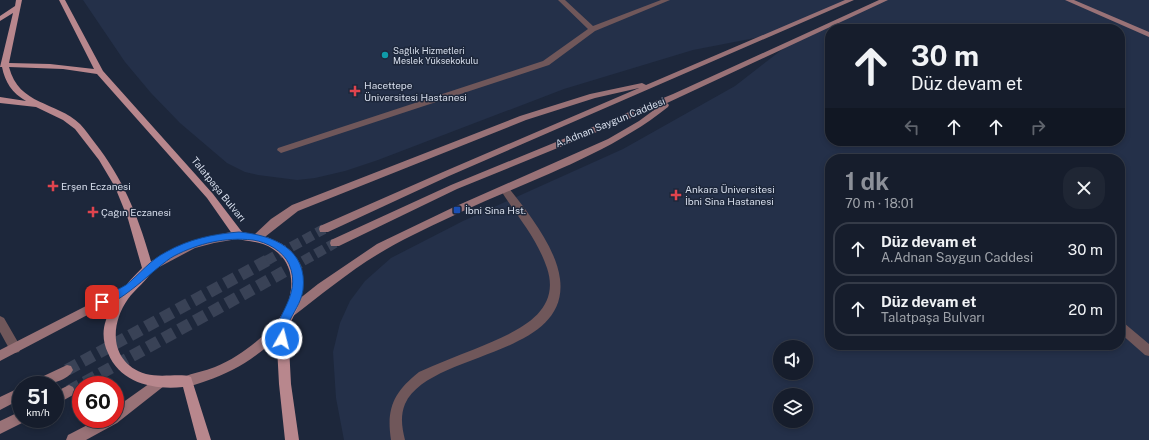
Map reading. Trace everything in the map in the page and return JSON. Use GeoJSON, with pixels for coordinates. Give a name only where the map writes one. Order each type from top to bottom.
{"type":"FeatureCollection","features":[{"type":"Feature","properties":{"kind":"main road","name":"Talatpaşa Bulvarı"},"geometry":{"type":"LineString","coordinates":[[62,0],[100,72],[210,196],[239,235],[257,237],[273,242],[285,250],[293,262],[298,275],[298,291],[282,325]]}},
{"type":"Feature","properties":{"kind":"main road","name":"A.Adnan Saygun Caddesi"},"geometry":{"type":"LineString","coordinates":[[324,229],[659,82],[851,0]]}},
{"type":"Feature","properties":{"kind":"main road","name":"A.Adnan Saygun Caddesi"},"geometry":{"type":"LineString","coordinates":[[833,24],[885,0]]}},
{"type":"Feature","properties":{"kind":"main road"},"geometry":{"type":"LineString","coordinates":[[1068,0],[1124,24]]}},
{"type":"Feature","properties":{"kind":"main road"},"geometry":{"type":"LineString","coordinates":[[0,19],[19,4]]}},
{"type":"Feature","properties":{"kind":"main road"},"geometry":{"type":"LineString","coordinates":[[19,4],[3,65],[12,84],[20,93],[37,106]]}},
{"type":"Feature","properties":{"kind":"main road"},"geometry":{"type":"LineString","coordinates":[[1125,25],[1149,35]]}},
{"type":"Feature","properties":{"kind":"main road","name":"A.Adnan Saygun Caddesi"},"geometry":{"type":"LineString","coordinates":[[335,243],[461,184],[676,96],[825,28]]}},
{"type":"Feature","properties":{"kind":"main road"},"geometry":{"type":"LineString","coordinates":[[3,65],[74,67],[100,72]]}},
{"type":"Feature","properties":{"kind":"main road"},"geometry":{"type":"LineString","coordinates":[[257,237],[295,208],[530,115],[606,92],[659,82]]}},
{"type":"Feature","properties":{"kind":"main road"},"geometry":{"type":"LineString","coordinates":[[288,314],[322,287],[382,247],[457,210],[611,142],[642,123],[676,96]]}},
{"type":"Feature","properties":{"kind":"main road"},"geometry":{"type":"LineString","coordinates":[[0,100],[37,106],[56,113],[76,125],[103,159],[128,204],[137,228],[148,269]]}},
{"type":"Feature","properties":{"kind":"main road"},"geometry":{"type":"LineString","coordinates":[[239,235],[217,237],[193,244],[169,254],[148,269],[129,288],[116,307],[109,328],[110,348],[119,365],[136,376],[160,382],[188,381],[215,374],[241,361],[264,344],[282,325]]}},
{"type":"Feature","properties":{"kind":"main road"},"geometry":{"type":"LineString","coordinates":[[0,356],[129,288]]}},
{"type":"Feature","properties":{"kind":"main road"},"geometry":{"type":"LineString","coordinates":[[282,325],[283,366],[292,440]]}},
{"type":"Feature","properties":{"kind":"main road"},"geometry":{"type":"LineString","coordinates":[[55,376],[67,370]]}},
{"type":"Feature","properties":{"kind":"main road"},"geometry":{"type":"LineString","coordinates":[[188,381],[204,440]]}},
{"type":"Feature","properties":{"kind":"main road"},"geometry":{"type":"LineString","coordinates":[[124,409],[160,382]]}},
{"type":"Feature","properties":{"kind":"main road"},"geometry":{"type":"LineString","coordinates":[[64,394],[69,391]]}},
{"type":"Feature","properties":{"kind":"main road"},"geometry":{"type":"LineString","coordinates":[[0,404],[12,398]]}},
{"type":"Feature","properties":{"kind":"main road"},"geometry":{"type":"LineString","coordinates":[[0,428],[12,422]]}},
{"type":"Feature","properties":{"kind":"main road"},"geometry":{"type":"LineString","coordinates":[[73,440],[95,428]]}},
{"type":"Feature","properties":{"kind":"street"},"geometry":{"type":"LineString","coordinates":[[561,0],[592,29]]}},
{"type":"Feature","properties":{"kind":"street"},"geometry":{"type":"LineString","coordinates":[[281,150],[546,63],[592,29],[667,0]]}},
{"type":"Feature","properties":{"kind":"street"},"geometry":{"type":"LineString","coordinates":[[398,440],[394,424],[396,407],[410,386],[423,376],[519,336],[533,327],[546,314],[552,302],[555,279],[551,265],[533,228],[505,189]]}},
{"type":"Feature","properties":{"kind":"street"},"geometry":{"type":"LineString","coordinates":[[0,321],[15,348]]}},
{"type":"Feature","properties":{"kind":"street"},"geometry":{"type":"LineString","coordinates":[[1125,330],[1149,351]]}},
{"type":"Feature","properties":{"kind":"shaded area","name":"Hacettepe Üniversitesi Hastanesi"},"geometry":{"type":"Polygon","coordinates":[[[83,0],[851,0],[770,35],[693,50],[564,89],[378,160],[345,171],[315,178],[297,180],[245,172],[227,163],[180,123],[151,93],[125,62],[83,0]]]}},
{"type":"Feature","properties":{"kind":"shaded area","name":"Ankara Üniversitesi İbni Sina Hastanesi"},"geometry":{"type":"Polygon","coordinates":[[[885,0],[1149,0],[1149,440],[344,440],[336,398],[333,352],[340,323],[350,301],[365,281],[391,258],[463,221],[623,149],[735,86],[788,45],[825,28],[825,146],[1125,146],[1125,24],[833,24],[885,0]]]}},
{"type":"Feature","properties":{"kind":"tunnel"},"geometry":{"type":"LineString","coordinates":[[266,261],[324,229]]}},
{"type":"Feature","properties":{"kind":"tunnel"},"geometry":{"type":"LineString","coordinates":[[303,261],[335,243]]}},
{"type":"Feature","properties":{"kind":"tunnel"},"geometry":{"type":"LineString","coordinates":[[67,370],[268,260]]}},
{"type":"Feature","properties":{"kind":"tunnel"},"geometry":{"type":"LineString","coordinates":[[69,391],[305,260]]}},
{"type":"Feature","properties":{"kind":"place","name":"Sağlık Hizmetleri Meslek Yüksekokulu"},"geometry":{"type":"Point","coordinates":[385,55]}},
{"type":"Feature","properties":{"kind":"place","name":"Hacettepe Üniversitesi Hastanesi"},"geometry":{"type":"Point","coordinates":[355,91]}},
{"type":"Feature","properties":{"kind":"place","name":"Erşen Eczanesi"},"geometry":{"type":"Point","coordinates":[53,186]}},
{"type":"Feature","properties":{"kind":"place","name":"Ankara Üniversitesi İbni Sina Hastanesi"},"geometry":{"type":"Point","coordinates":[676,195]}},
{"type":"Feature","properties":{"kind":"place","name":"İbni Sina Hst."},"geometry":{"type":"Point","coordinates":[457,210]}},
{"type":"Feature","properties":{"kind":"place","name":"Çağın Eczanesi"},"geometry":{"type":"Point","coordinates":[93,212]}},
{"type":"Feature","properties":{"kind":"route"},"geometry":{"type":"LineString","coordinates":[[102,302],[129,288],[148,269],[169,254],[193,244],[217,237],[239,235],[257,237],[273,242],[285,250],[293,262],[298,275],[298,291],[292,308],[282,325],[282,339]]}}]}
